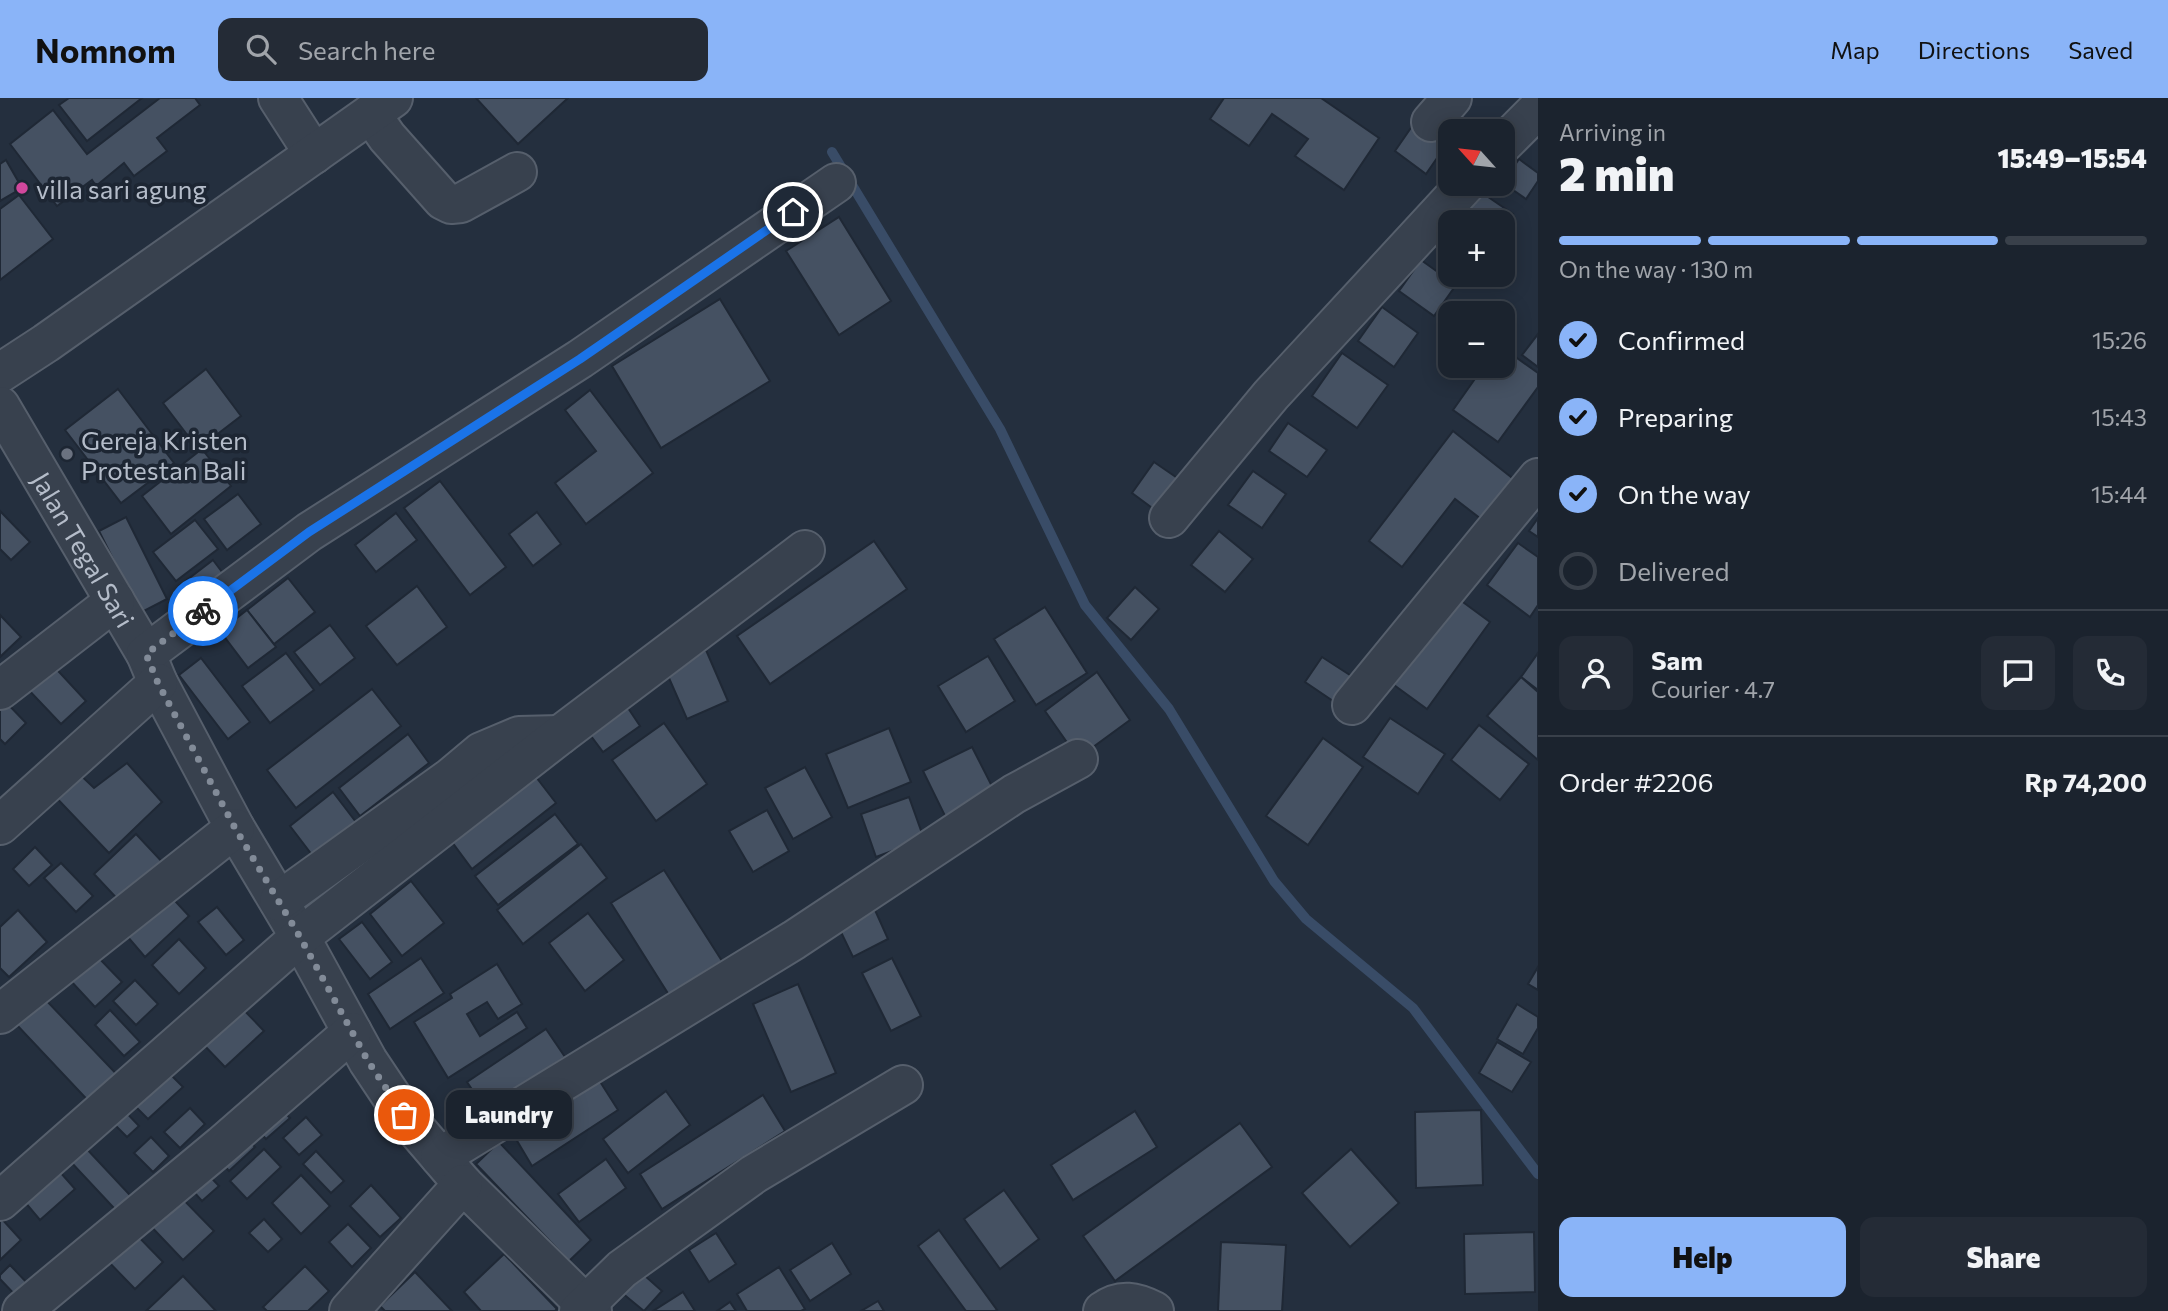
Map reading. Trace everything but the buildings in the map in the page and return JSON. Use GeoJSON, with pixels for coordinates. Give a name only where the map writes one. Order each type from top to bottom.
{"type":"FeatureCollection","features":[{"type":"Feature","properties":{"kind":"street"},"geometry":{"type":"LineString","coordinates":[[278,98],[314,154]]}},
{"type":"Feature","properties":{"kind":"street"},"geometry":{"type":"LineString","coordinates":[[0,373],[382,106],[387,137],[443,200],[451,204],[461,203],[517,172]]}},
{"type":"Feature","properties":{"kind":"street"},"geometry":{"type":"LineString","coordinates":[[1516,131],[1538,109]]}},
{"type":"Feature","properties":{"kind":"street"},"geometry":{"type":"LineString","coordinates":[[0,825],[152,669],[309,532],[580,359],[836,183]]}},
{"type":"Feature","properties":{"kind":"street"},"geometry":{"type":"LineString","coordinates":[[1170,519],[1271,395],[1455,196]]}},
{"type":"Feature","properties":{"kind":"street","name":"Jalan Tegal Sari"},"geometry":{"type":"LineString","coordinates":[[0,406],[116,601],[235,828],[300,937],[368,1061],[404,1115],[452,1171],[586,1309]]}},
{"type":"Feature","properties":{"kind":"street"},"geometry":{"type":"LineString","coordinates":[[1352,705],[1538,478]]}},
{"type":"Feature","properties":{"kind":"street"},"geometry":{"type":"LineString","coordinates":[[0,1202],[300,937],[560,735],[805,550]]}},
{"type":"Feature","properties":{"kind":"street"},"geometry":{"type":"LineString","coordinates":[[0,690],[116,601]]}},
{"type":"Feature","properties":{"kind":"street"},"geometry":{"type":"LineString","coordinates":[[279,901],[450,778],[481,752],[519,736],[560,735]]}},
{"type":"Feature","properties":{"kind":"street"},"geometry":{"type":"LineString","coordinates":[[349,1311],[452,1171],[1014,794],[1077,758]]}},
{"type":"Feature","properties":{"kind":"street"},"geometry":{"type":"LineString","coordinates":[[0,1014],[235,828]]}},
{"type":"Feature","properties":{"kind":"street"},"geometry":{"type":"LineString","coordinates":[[22,1311],[222,1145],[352,1032]]}},
{"type":"Feature","properties":{"kind":"street"},"geometry":{"type":"LineString","coordinates":[[586,1309],[622,1269],[754,1174],[903,1085]]}},
{"type":"Feature","properties":{"kind":"street"},"geometry":{"type":"LineString","coordinates":[[1103,1311],[1113,1304],[1132,1302],[1154,1311]]}},
{"type":"Feature","properties":{"kind":"waterway"},"geometry":{"type":"LineString","coordinates":[[832,152],[1000,429],[1085,605],[1169,709],[1274,881],[1306,919],[1413,1008],[1538,1174]]}},
{"type":"Feature","properties":{"kind":"way so far"},"geometry":{"type":"LineString","coordinates":[[203,611],[146,654],[158,683],[235,828],[300,937],[368,1061],[404,1115]]}},
{"type":"Feature","properties":{"kind":"place","name":"villa sari agung"},"geometry":{"type":"Point","coordinates":[22,188]}},
{"type":"Feature","properties":{"kind":"place","name":"Gereja Kristen Protestan Bali"},"geometry":{"type":"Point","coordinates":[67,454]}},
{"type":"Feature","properties":{"kind":"place","name":"Laundry"},"geometry":{"type":"Point","coordinates":[404,1115]}},
{"type":"Feature","properties":{"kind":"route"},"geometry":{"type":"LineString","coordinates":[[203,611],[309,532],[580,359],[793,212]]}}]}
